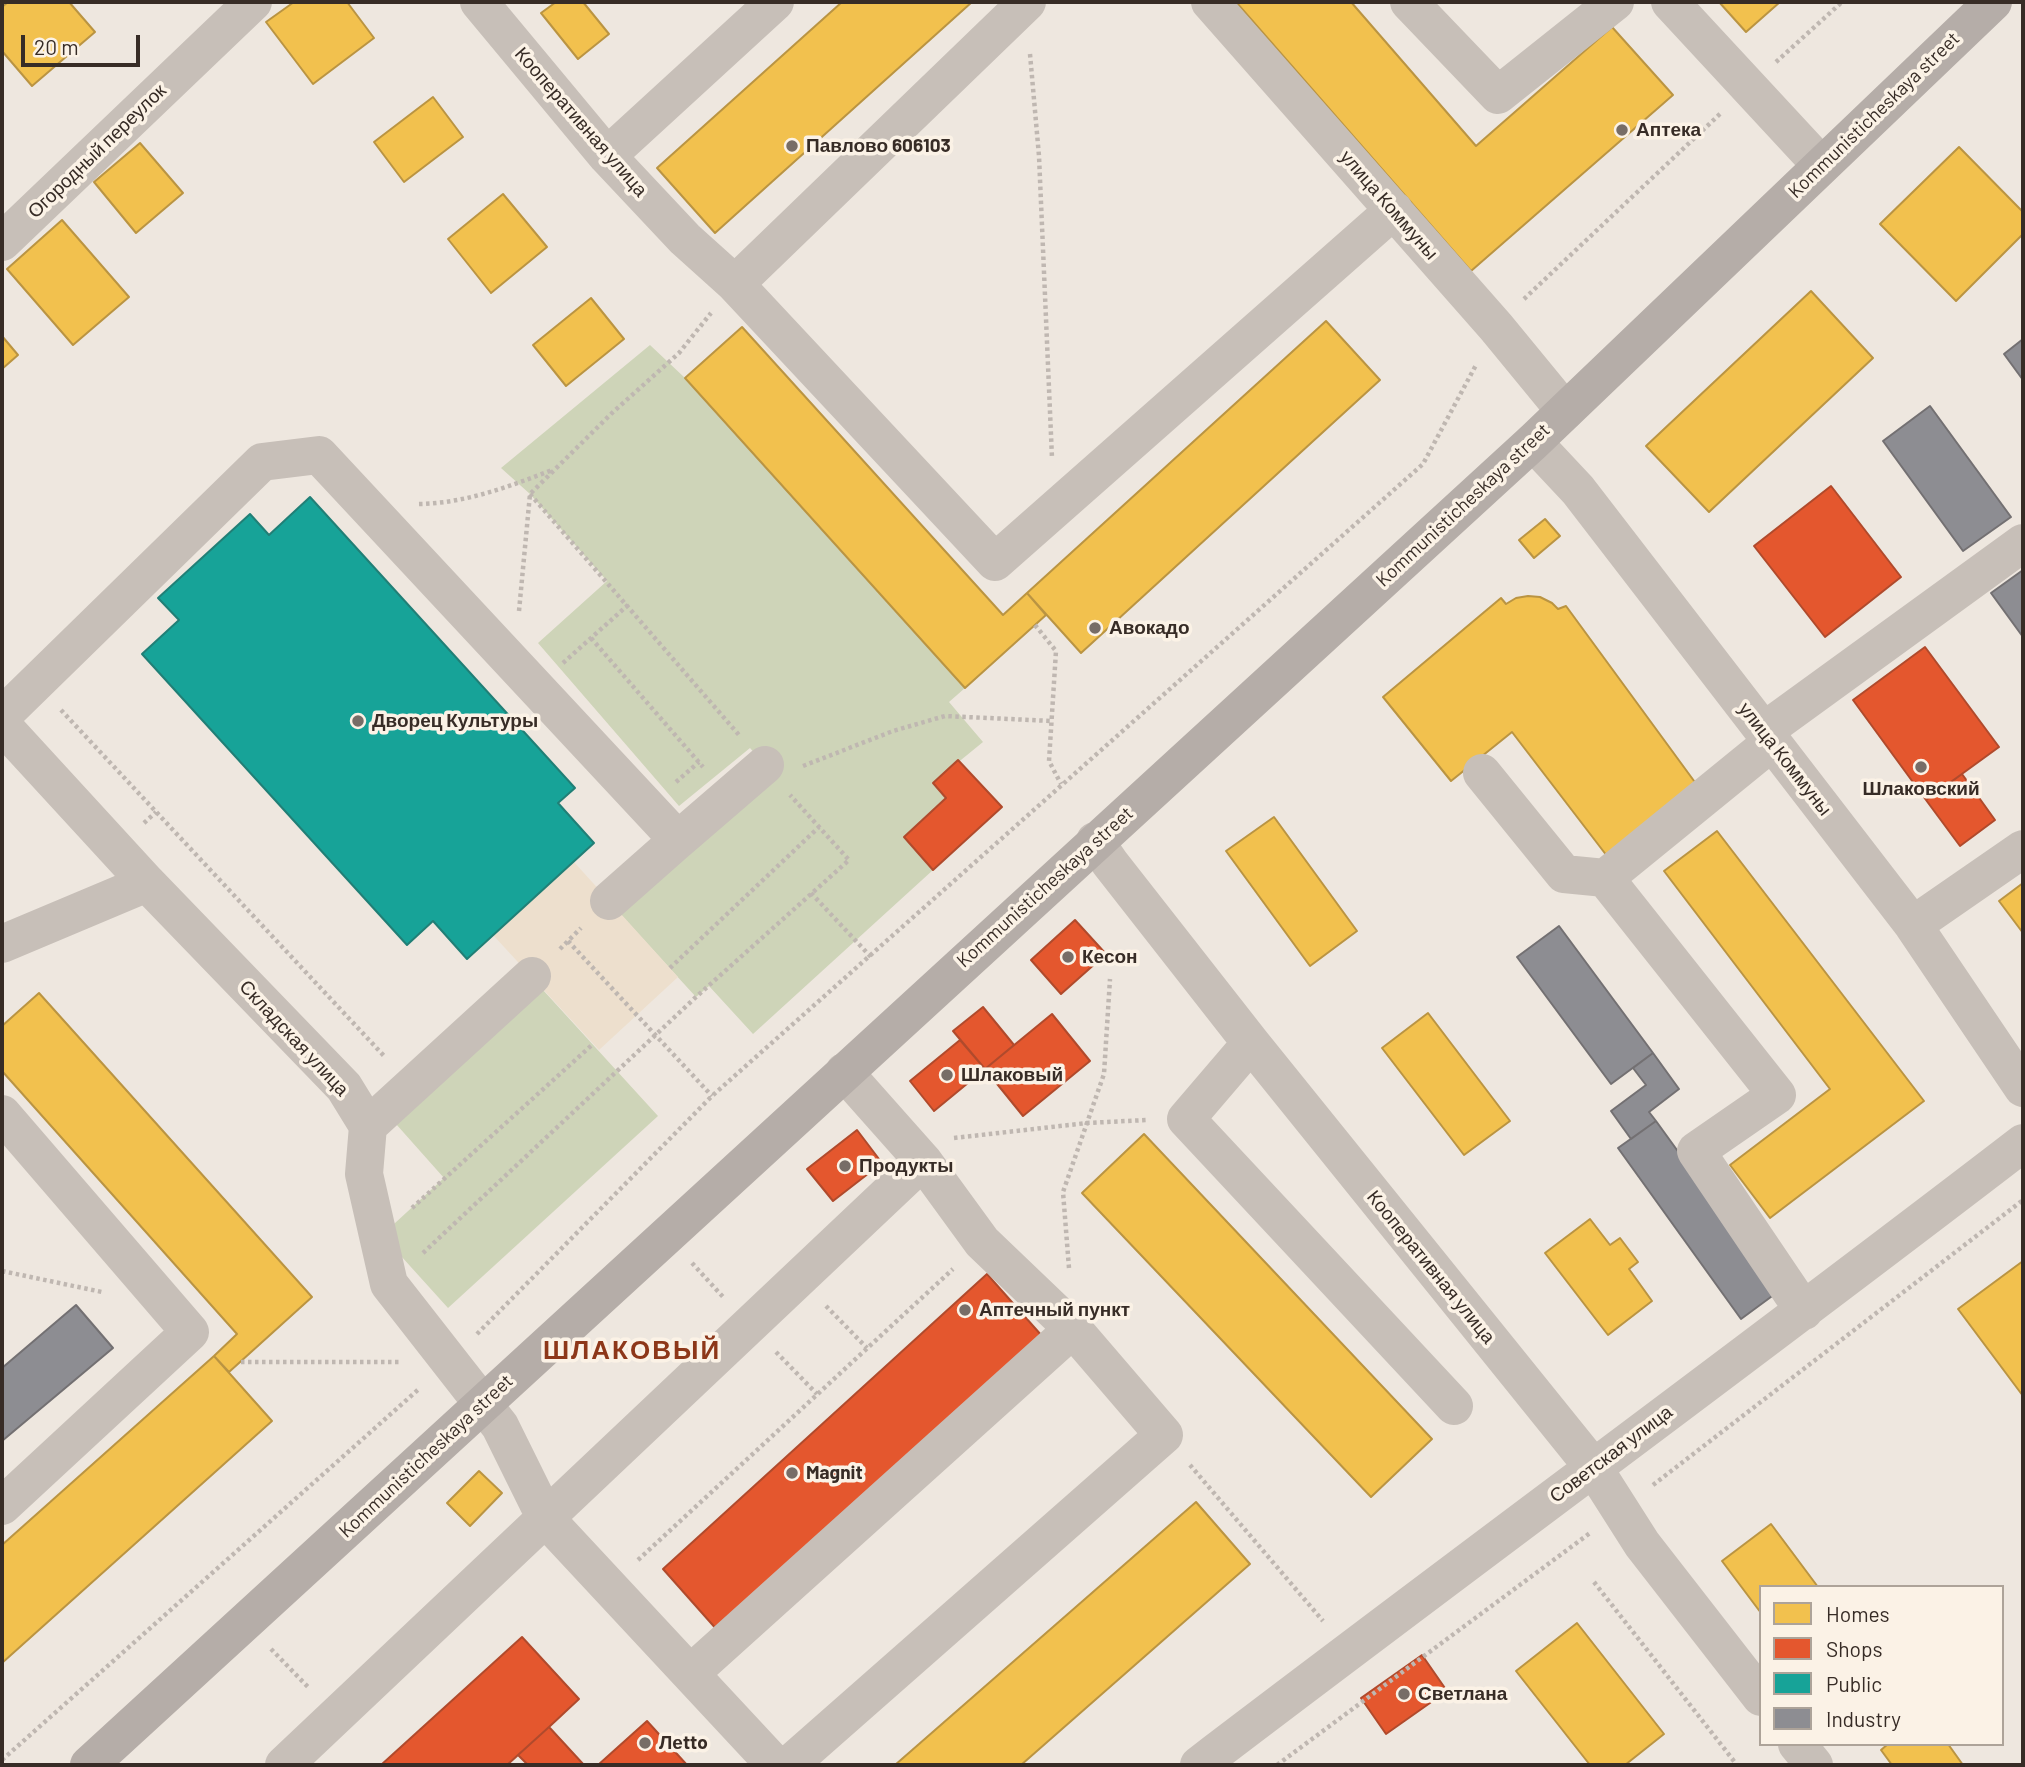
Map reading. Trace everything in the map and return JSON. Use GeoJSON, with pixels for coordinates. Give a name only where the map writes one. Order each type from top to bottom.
{"type":"FeatureCollection","features":[{"type":"Feature","properties":{"kind":"main road","name":"Kommunisticheskaya street"},"geometry":{"type":"LineString","coordinates":[[89,1765],[1533,442],[1993,2]]}},
{"type":"Feature","properties":{"kind":"street","name":"Огородный переулок"},"geometry":{"type":"LineString","coordinates":[[2,242],[253,2]]}},
{"type":"Feature","properties":{"kind":"street","name":"Кооперативная улица"},"geometry":{"type":"LineString","coordinates":[[479,2],[607,156],[685,239],[735,284],[995,562],[1055,510]]}},
{"type":"Feature","properties":{"kind":"street"},"geometry":{"type":"LineString","coordinates":[[607,156],[775,2]]}},
{"type":"Feature","properties":{"kind":"street","name":"улица Коммуны"},"geometry":{"type":"LineString","coordinates":[[1210,2],[1496,327],[1565,411]]}},
{"type":"Feature","properties":{"kind":"street"},"geometry":{"type":"LineString","coordinates":[[1409,2],[1498,95],[1615,2]]}},
{"type":"Feature","properties":{"kind":"street"},"geometry":{"type":"LineString","coordinates":[[1670,2],[1821,165]]}},
{"type":"Feature","properties":{"kind":"street"},"geometry":{"type":"LineString","coordinates":[[735,284],[1026,3]]}},
{"type":"Feature","properties":{"kind":"street"},"geometry":{"type":"LineString","coordinates":[[1055,510],[1394,210]]}},
{"type":"Feature","properties":{"kind":"street","name":"улица Коммуны"},"geometry":{"type":"LineString","coordinates":[[1533,442],[1578,490],[1913,925],[2023,1088]]}},
{"type":"Feature","properties":{"kind":"street"},"geometry":{"type":"LineString","coordinates":[[2,716],[262,462],[318,455],[678,840]]}},
{"type":"Feature","properties":{"kind":"street"},"geometry":{"type":"LineString","coordinates":[[1605,878],[1768,736],[2023,543]]}},
{"type":"Feature","properties":{"kind":"street","name":"Складская улица"},"geometry":{"type":"LineString","coordinates":[[2,725],[147,883],[344,1087],[368,1126]]}},
{"type":"Feature","properties":{"kind":"street"},"geometry":{"type":"LineString","coordinates":[[609,901],[727,797],[769,771]]}},
{"type":"Feature","properties":{"kind":"street"},"geometry":{"type":"LineString","coordinates":[[1482,773],[1564,874],[1605,878],[1777,1095],[1696,1151],[1804,1311]]}},
{"type":"Feature","properties":{"kind":"street","name":"Кооперативная улица"},"geometry":{"type":"LineString","coordinates":[[1095,841],[1251,1043],[1593,1466],[1642,1544],[1759,1694]]}},
{"type":"Feature","properties":{"kind":"street"},"geometry":{"type":"LineString","coordinates":[[1913,925],[2023,849]]}},
{"type":"Feature","properties":{"kind":"street"},"geometry":{"type":"LineString","coordinates":[[2,944],[147,883]]}},
{"type":"Feature","properties":{"kind":"street"},"geometry":{"type":"LineString","coordinates":[[531,976],[368,1126],[364,1174],[389,1284],[500,1426],[546,1519],[775,1765]]}},
{"type":"Feature","properties":{"kind":"street"},"geometry":{"type":"LineString","coordinates":[[1251,1043],[1186,1119],[1454,1406]]}},
{"type":"Feature","properties":{"kind":"street"},"geometry":{"type":"LineString","coordinates":[[789,1765],[1164,1435],[1073,1329],[982,1242],[923,1161],[844,1072]]}},
{"type":"Feature","properties":{"kind":"street"},"geometry":{"type":"LineString","coordinates":[[2,1114],[190,1332],[2,1506]]}},
{"type":"Feature","properties":{"kind":"street","name":"Советская улица"},"geometry":{"type":"LineString","coordinates":[[1199,1765],[1593,1466],[1804,1311],[2023,1143]]}},
{"type":"Feature","properties":{"kind":"street"},"geometry":{"type":"LineString","coordinates":[[284,1765],[923,1161]]}},
{"type":"Feature","properties":{"kind":"street"},"geometry":{"type":"LineString","coordinates":[[691,1673],[1073,1329]]}},
{"type":"Feature","properties":{"kind":"street"},"geometry":{"type":"LineString","coordinates":[[1799,1746],[1814,1765]]}},
{"type":"Feature","properties":{"kind":"path"},"geometry":{"type":"LineString","coordinates":[[2,1760],[450,1362],[712,1096],[1423,464],[1496,327],[1749,86],[1842,2]]}},
{"type":"Feature","properties":{"kind":"path"},"geometry":{"type":"LineString","coordinates":[[1026,3],[1039,156],[1055,510]]}},
{"type":"Feature","properties":{"kind":"path"},"geometry":{"type":"LineString","coordinates":[[525,676],[530,494],[678,353],[735,284]]}},
{"type":"Feature","properties":{"kind":"path"},"geometry":{"type":"LineString","coordinates":[[366,505],[440,503],[494,492],[556,469]]}},
{"type":"Feature","properties":{"kind":"path"},"geometry":{"type":"LineString","coordinates":[[389,1284],[696,997],[849,860],[530,494]]}},
{"type":"Feature","properties":{"kind":"path"},"geometry":{"type":"LineString","coordinates":[[525,676],[591,638],[628,605]]}},
{"type":"Feature","properties":{"kind":"path"},"geometry":{"type":"LineString","coordinates":[[1035,625],[1056,651],[1049,761],[1061,784]]}},
{"type":"Feature","properties":{"kind":"path"},"geometry":{"type":"LineString","coordinates":[[591,638],[727,797]]}},
{"type":"Feature","properties":{"kind":"path"},"geometry":{"type":"LineString","coordinates":[[35,682],[411,1086]]}},
{"type":"Feature","properties":{"kind":"path"},"geometry":{"type":"LineString","coordinates":[[769,771],[945,716],[1052,721]]}},
{"type":"Feature","properties":{"kind":"path"},"geometry":{"type":"LineString","coordinates":[[670,968],[819,827]]}},
{"type":"Feature","properties":{"kind":"path"},"geometry":{"type":"LineString","coordinates":[[811,893],[871,957]]}},
{"type":"Feature","properties":{"kind":"path"},"geometry":{"type":"LineString","coordinates":[[531,976],[609,901]]}},
{"type":"Feature","properties":{"kind":"path"},"geometry":{"type":"LineString","coordinates":[[568,941],[712,1096]]}},
{"type":"Feature","properties":{"kind":"path"},"geometry":{"type":"LineString","coordinates":[[1073,1329],[1063,1192],[1104,1074],[1110,979]]}},
{"type":"Feature","properties":{"kind":"path"},"geometry":{"type":"LineString","coordinates":[[379,1237],[593,1044]]}},
{"type":"Feature","properties":{"kind":"path"},"geometry":{"type":"LineString","coordinates":[[923,1161],[950,1139],[1087,1123],[1186,1119]]}},
{"type":"Feature","properties":{"kind":"path"},"geometry":{"type":"LineString","coordinates":[[634,1563],[982,1242]]}},
{"type":"Feature","properties":{"kind":"path"},"geometry":{"type":"LineString","coordinates":[[2,1271],[110,1294]]}},
{"type":"Feature","properties":{"kind":"path"},"geometry":{"type":"LineString","coordinates":[[800,1278],[867,1348]]}},
{"type":"Feature","properties":{"kind":"path"},"geometry":{"type":"LineString","coordinates":[[241,1362],[450,1362]]}},
{"type":"Feature","properties":{"kind":"path"},"geometry":{"type":"LineString","coordinates":[[1164,1435],[1349,1651]]}},
{"type":"Feature","properties":{"kind":"path"},"geometry":{"type":"LineString","coordinates":[[1594,1582],[1737,1765]]}},
{"type":"Feature","properties":{"kind":"path"},"geometry":{"type":"LineString","coordinates":[[265,1642],[336,1716]]}},
{"type":"Feature","properties":{"kind":"green space"},"geometry":{"type":"Polygon","coordinates":[[[650,345],[685,378],[965,688],[949,702],[983,742],[934,782],[946,798],[904,837],[933,870],[753,1034],[709,986],[696,997],[621,915],[765,765],[750,748],[679,806],[538,643],[607,581],[530,494],[501,468],[650,345]]]}},
{"type":"Feature","properties":{"kind":"green space"},"geometry":{"type":"Polygon","coordinates":[[[543,990],[658,1116],[448,1308],[382,1235],[444,1178],[396,1124],[543,990]]]}},
{"type":"Feature","properties":{"kind":"shaded area"},"geometry":{"type":"Polygon","coordinates":[[[574,862],[678,977],[599,1050],[493,935],[574,862]]]}},
{"type":"Feature","properties":{"kind":"building: Homes"},"geometry":{"type":"Polygon","coordinates":[[[8,2],[69,2],[95,32],[32,86],[2,51],[2,7],[8,2]]]}},
{"type":"Feature","properties":{"kind":"building: Homes"},"geometry":{"type":"Polygon","coordinates":[[[294,2],[347,2],[374,38],[313,84],[266,22],[294,2]]]}},
{"type":"Feature","properties":{"kind":"building: Homes"},"geometry":{"type":"Polygon","coordinates":[[[556,2],[583,2],[609,34],[578,59],[541,13],[556,2]]]}},
{"type":"Feature","properties":{"kind":"building: Homes"},"geometry":{"type":"Polygon","coordinates":[[[842,2],[972,2],[715,233],[657,168],[842,2]]]}},
{"type":"Feature","properties":{"kind":"building: Homes"},"geometry":{"type":"Polygon","coordinates":[[[1236,2],[1351,2],[1476,146],[1612,27],[1673,95],[1471,271],[1236,2]]]}},
{"type":"Feature","properties":{"kind":"building: Homes"},"geometry":{"type":"Polygon","coordinates":[[[1719,2],[1780,2],[1746,32],[1719,2]]]}},
{"type":"Feature","properties":{"kind":"building: Homes"},"geometry":{"type":"Polygon","coordinates":[[[433,97],[463,137],[404,182],[374,142],[433,97]]]}},
{"type":"Feature","properties":{"kind":"building: Homes"},"geometry":{"type":"Polygon","coordinates":[[[140,143],[183,193],[136,233],[94,182],[140,143]]]}},
{"type":"Feature","properties":{"kind":"building: Homes"},"geometry":{"type":"Polygon","coordinates":[[[1959,147],[2023,212],[2023,234],[1956,301],[1880,224],[1959,147]]]}},
{"type":"Feature","properties":{"kind":"building: Homes"},"geometry":{"type":"Polygon","coordinates":[[[503,194],[547,247],[491,293],[448,239],[503,194]]]}},
{"type":"Feature","properties":{"kind":"building: Homes"},"geometry":{"type":"Polygon","coordinates":[[[62,220],[129,297],[73,345],[7,269],[62,220]]]}},
{"type":"Feature","properties":{"kind":"building: Homes"},"geometry":{"type":"Polygon","coordinates":[[[1811,291],[1873,358],[1709,512],[1646,446],[1811,291]]]}},
{"type":"Feature","properties":{"kind":"building: Homes"},"geometry":{"type":"Polygon","coordinates":[[[591,298],[624,339],[566,386],[533,345],[591,298]]]}},
{"type":"Feature","properties":{"kind":"building: Homes"},"geometry":{"type":"Polygon","coordinates":[[[1326,321],[1380,380],[1081,653],[1027,593],[1326,321]]]}},
{"type":"Feature","properties":{"kind":"building: Homes"},"geometry":{"type":"Polygon","coordinates":[[[742,327],[1003,615],[1027,593],[1046,615],[965,688],[685,378],[742,327]]]}},
{"type":"Feature","properties":{"kind":"building: Homes"},"geometry":{"type":"Polygon","coordinates":[[[2,336],[18,355],[2,369],[2,336]]]}},
{"type":"Feature","properties":{"kind":"building: Homes"},"geometry":{"type":"Polygon","coordinates":[[[1545,519],[1560,536],[1534,558],[1519,540],[1545,519]]]}},
{"type":"Feature","properties":{"kind":"building: Homes"},"geometry":{"type":"Polygon","coordinates":[[[1540,597],[1558,609],[1566,606],[1697,785],[1607,856],[1512,732],[1451,781],[1383,697],[1501,598],[1506,604],[1516,598],[1540,597]]]}},
{"type":"Feature","properties":{"kind":"building: Homes"},"geometry":{"type":"Polygon","coordinates":[[[1274,817],[1357,931],[1310,966],[1226,851],[1274,817]]]}},
{"type":"Feature","properties":{"kind":"building: Homes"},"geometry":{"type":"Polygon","coordinates":[[[1717,831],[1924,1101],[1770,1218],[1730,1165],[1830,1089],[1664,871],[1717,831]]]}},
{"type":"Feature","properties":{"kind":"building: Homes"},"geometry":{"type":"Polygon","coordinates":[[[2023,883],[2023,933],[1999,901],[2023,883]]]}},
{"type":"Feature","properties":{"kind":"building: Homes"},"geometry":{"type":"Polygon","coordinates":[[[39,993],[312,1297],[229,1372],[214,1356],[237,1334],[2,1071],[2,1026],[39,993]]]}},
{"type":"Feature","properties":{"kind":"building: Homes"},"geometry":{"type":"Polygon","coordinates":[[[1428,1013],[1510,1121],[1464,1155],[1382,1048],[1428,1013]]]}},
{"type":"Feature","properties":{"kind":"building: Homes"},"geometry":{"type":"Polygon","coordinates":[[[1144,1134],[1432,1439],[1371,1497],[1082,1193],[1144,1134]]]}},
{"type":"Feature","properties":{"kind":"building: Homes"},"geometry":{"type":"Polygon","coordinates":[[[1590,1219],[1610,1245],[1620,1238],[1638,1262],[1629,1269],[1652,1301],[1608,1335],[1545,1253],[1590,1219]]]}},
{"type":"Feature","properties":{"kind":"building: Homes"},"geometry":{"type":"Polygon","coordinates":[[[2023,1261],[2023,1396],[1958,1309],[2023,1261]]]}},
{"type":"Feature","properties":{"kind":"building: Homes"},"geometry":{"type":"Polygon","coordinates":[[[214,1356],[272,1421],[2,1663],[2,1545],[214,1356]]]}},
{"type":"Feature","properties":{"kind":"building: Homes"},"geometry":{"type":"Polygon","coordinates":[[[479,1471],[502,1493],[470,1526],[447,1503],[479,1471]]]}},
{"type":"Feature","properties":{"kind":"building: Homes"},"geometry":{"type":"Polygon","coordinates":[[[1196,1502],[1250,1564],[1021,1765],[895,1765],[1196,1502]]]}},
{"type":"Feature","properties":{"kind":"building: Homes"},"geometry":{"type":"Polygon","coordinates":[[[1771,1524],[1817,1585],[1759,1585],[1759,1610],[1722,1561],[1771,1524]]]}},
{"type":"Feature","properties":{"kind":"building: Homes"},"geometry":{"type":"Polygon","coordinates":[[[1577,1623],[1664,1734],[1625,1765],[1590,1765],[1516,1671],[1577,1623]]]}},
{"type":"Feature","properties":{"kind":"building: Homes"},"geometry":{"type":"Polygon","coordinates":[[[1886,1746],[1949,1746],[1963,1765],[1892,1765],[1881,1750],[1886,1746]]]}},
{"type":"Feature","properties":{"kind":"building: Shops"},"geometry":{"type":"Polygon","coordinates":[[[1831,486],[1901,577],[1825,637],[1754,546],[1831,486]]]}},
{"type":"Feature","properties":{"kind":"building: Shops"},"geometry":{"type":"Polygon","coordinates":[[[1925,647],[1999,747],[1926,800],[1853,700],[1925,647]]]}},
{"type":"Feature","properties":{"kind":"building: Shops"},"geometry":{"type":"Polygon","coordinates":[[[958,760],[1002,807],[933,870],[904,837],[946,798],[933,783],[958,760]]]}},
{"type":"Feature","properties":{"kind":"building: Shops"},"geometry":{"type":"Polygon","coordinates":[[[1962,774],[1995,820],[1960,846],[1926,800],[1962,774]]]}},
{"type":"Feature","properties":{"kind":"building: Shops","name":"Кесон"},"geometry":{"type":"Polygon","coordinates":[[[1075,920],[1106,954],[1061,994],[1031,960],[1075,920]]]}},
{"type":"Feature","properties":{"kind":"building: Shops"},"geometry":{"type":"Polygon","coordinates":[[[983,1007],[1014,1045],[985,1069],[953,1031],[983,1007]]]}},
{"type":"Feature","properties":{"kind":"building: Shops"},"geometry":{"type":"Polygon","coordinates":[[[1052,1014],[1090,1061],[1023,1116],[985,1069],[1052,1014]]]}},
{"type":"Feature","properties":{"kind":"building: Shops","name":"Шлаковый"},"geometry":{"type":"Polygon","coordinates":[[[960,1040],[985,1069],[934,1111],[910,1081],[960,1040]]]}},
{"type":"Feature","properties":{"kind":"building: Shops","name":"Продукты"},"geometry":{"type":"Polygon","coordinates":[[[857,1130],[882,1163],[833,1201],[807,1169],[857,1130]]]}},
{"type":"Feature","properties":{"kind":"building: Shops"},"geometry":{"type":"Polygon","coordinates":[[[987,1274],[1042,1336],[718,1631],[663,1569],[987,1274]]]}},
{"type":"Feature","properties":{"kind":"building: Shops"},"geometry":{"type":"Polygon","coordinates":[[[522,1637],[579,1699],[549,1727],[507,1765],[381,1765],[522,1637]]]}},
{"type":"Feature","properties":{"kind":"building: Shops","name":"Светлана"},"geometry":{"type":"Polygon","coordinates":[[[1422,1655],[1447,1691],[1386,1734],[1361,1698],[1422,1655]]]}},
{"type":"Feature","properties":{"kind":"building: Shops","name":"Леtto"},"geometry":{"type":"Polygon","coordinates":[[[647,1721],[687,1765],[598,1765],[647,1721]]]}},
{"type":"Feature","properties":{"kind":"building: Shops"},"geometry":{"type":"Polygon","coordinates":[[[549,1727],[584,1765],[528,1765],[518,1755],[549,1727]]]}},
{"type":"Feature","properties":{"kind":"building: Public","name":"Дворец Культуры"},"geometry":{"type":"Polygon","coordinates":[[[310,497],[575,788],[558,803],[594,843],[467,959],[433,921],[407,945],[142,654],[179,620],[158,598],[250,514],[269,535],[310,497]]]}},
{"type":"Feature","properties":{"kind":"building: Industry"},"geometry":{"type":"Polygon","coordinates":[[[2023,339],[2023,380],[2004,354],[2023,339]]]}},
{"type":"Feature","properties":{"kind":"building: Industry"},"geometry":{"type":"Polygon","coordinates":[[[1930,406],[2011,517],[1963,551],[1883,441],[1930,406]]]}},
{"type":"Feature","properties":{"kind":"building: Industry"},"geometry":{"type":"Polygon","coordinates":[[[2023,570],[2023,637],[1991,593],[2023,570]]]}},
{"type":"Feature","properties":{"kind":"building: Industry"},"geometry":{"type":"Polygon","coordinates":[[[1559,926],[1653,1053],[1611,1084],[1517,957],[1559,926]]]}},
{"type":"Feature","properties":{"kind":"building: Industry"},"geometry":{"type":"Polygon","coordinates":[[[1653,1053],[1679,1089],[1649,1112],[1656,1121],[1631,1139],[1611,1111],[1646,1085],[1633,1068],[1653,1053]]]}},
{"type":"Feature","properties":{"kind":"building: Industry"},"geometry":{"type":"Polygon","coordinates":[[[1656,1121],[1779,1291],[1741,1319],[1618,1148],[1656,1121]]]}},
{"type":"Feature","properties":{"kind":"building: Industry"},"geometry":{"type":"Polygon","coordinates":[[[76,1305],[113,1348],[2,1441],[2,1368],[76,1305]]]}},
{"type":"Feature","properties":{"kind":"place","name":"Аптека"},"geometry":{"type":"Point","coordinates":[1622,130]}},
{"type":"Feature","properties":{"kind":"place","name":"Павлово 606103"},"geometry":{"type":"Point","coordinates":[792,146]}},
{"type":"Feature","properties":{"kind":"place","name":"Авокадо"},"geometry":{"type":"Point","coordinates":[1095,628]}},
{"type":"Feature","properties":{"kind":"place","name":"Дворец Культуры"},"geometry":{"type":"Point","coordinates":[358,721]}},
{"type":"Feature","properties":{"kind":"place","name":"Шлаковский"},"geometry":{"type":"Point","coordinates":[1921,767]}},
{"type":"Feature","properties":{"kind":"place","name":"Кесон"},"geometry":{"type":"Point","coordinates":[1068,957]}},
{"type":"Feature","properties":{"kind":"place","name":"Шлаковый"},"geometry":{"type":"Point","coordinates":[947,1075]}},
{"type":"Feature","properties":{"kind":"place","name":"Продукты"},"geometry":{"type":"Point","coordinates":[845,1166]}},
{"type":"Feature","properties":{"kind":"place","name":"Аптечный пункт"},"geometry":{"type":"Point","coordinates":[965,1310]}},
{"type":"Feature","properties":{"kind":"place","name":"Magnit"},"geometry":{"type":"Point","coordinates":[792,1473]}},
{"type":"Feature","properties":{"kind":"place","name":"Светлана"},"geometry":{"type":"Point","coordinates":[1404,1694]}},
{"type":"Feature","properties":{"kind":"place","name":"Леtto"},"geometry":{"type":"Point","coordinates":[645,1743]}},
{"type":"Feature","properties":{"kind":"district","name":"ШЛАКОВЫЙ"},"geometry":{"type":"Point","coordinates":[632,1350]}}]}
